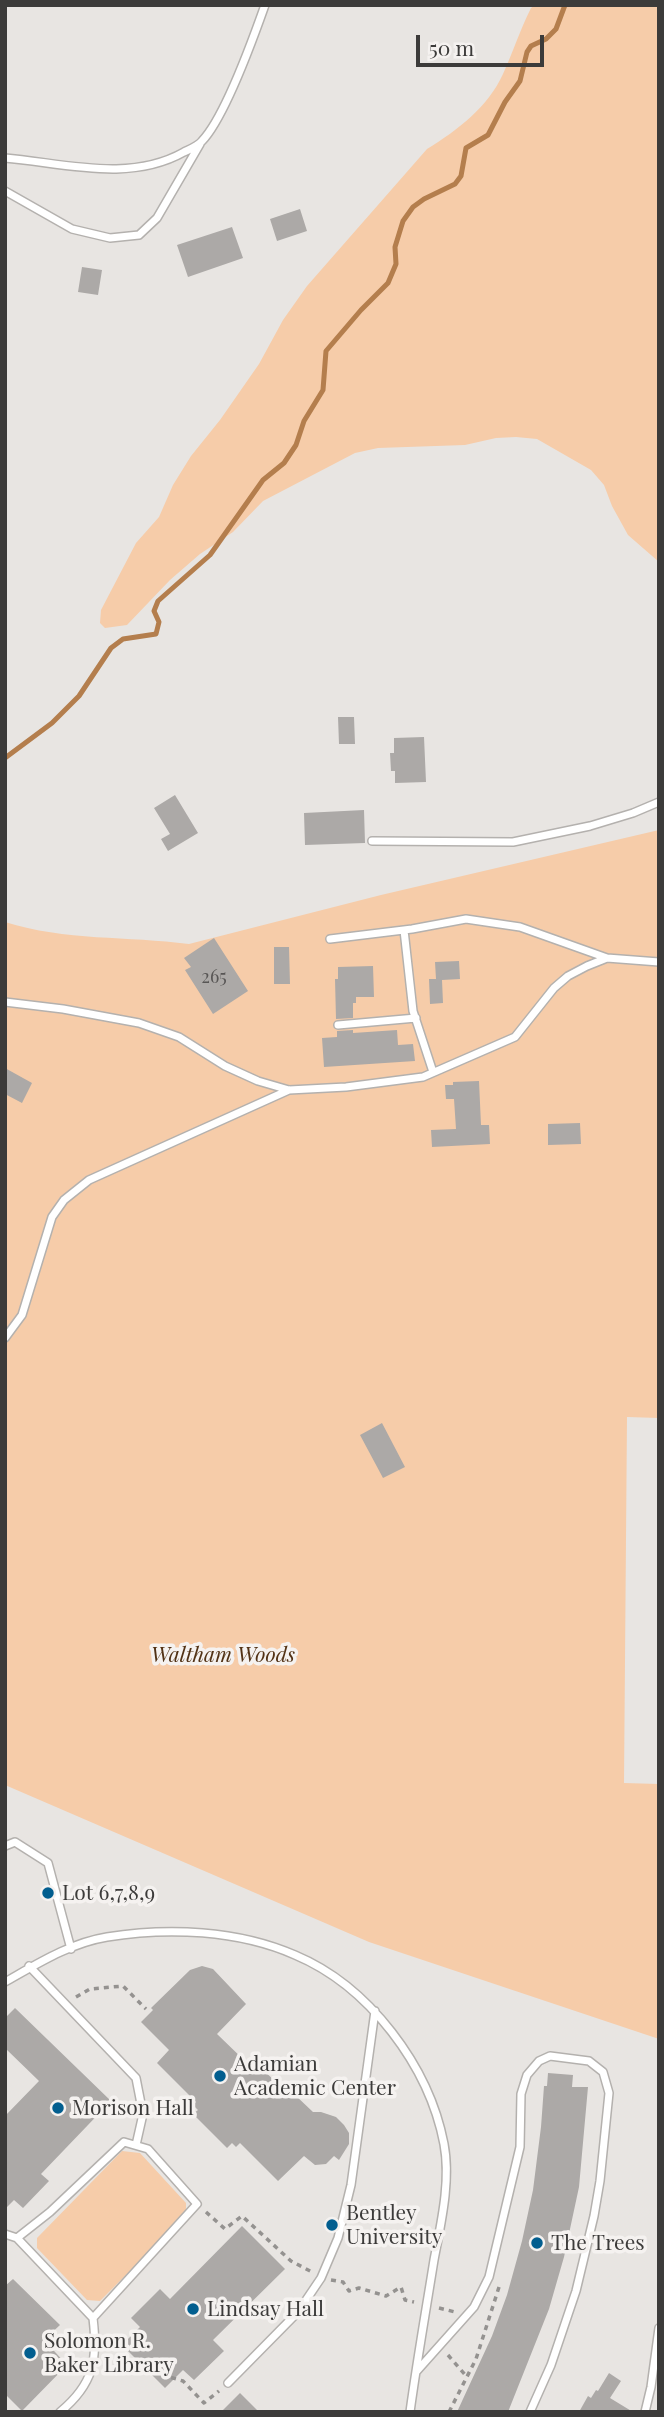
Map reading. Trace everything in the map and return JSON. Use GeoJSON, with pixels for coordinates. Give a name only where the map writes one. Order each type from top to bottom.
{"type":"FeatureCollection","features":[{"type":"Feature","properties":{"kind":"lane"},"geometry":{"type":"LineString","coordinates":[[5,191],[72,229],[110,239],[139,235],[157,218],[213,126],[265,5]]}},
{"type":"Feature","properties":{"kind":"lane"},"geometry":{"type":"LineString","coordinates":[[5,158],[119,169],[162,163],[201,143]]}},
{"type":"Feature","properties":{"kind":"lane"},"geometry":{"type":"LineString","coordinates":[[372,841],[513,842],[590,826],[659,802]]}},
{"type":"Feature","properties":{"kind":"lane"},"geometry":{"type":"LineString","coordinates":[[330,939],[466,919],[494,922],[552,936],[607,958],[659,962]]}},
{"type":"Feature","properties":{"kind":"lane"},"geometry":{"type":"LineString","coordinates":[[404,930],[416,1018],[433,1072]]}},
{"type":"Feature","properties":{"kind":"lane"},"geometry":{"type":"LineString","coordinates":[[5,1338],[22,1314],[52,1217],[64,1200],[89,1180],[289,1090],[383,1083],[423,1076],[515,1037],[554,988],[568,976],[607,958]]}},
{"type":"Feature","properties":{"kind":"lane"},"geometry":{"type":"LineString","coordinates":[[5,1002],[64,1009],[139,1023],[179,1037],[225,1066],[289,1090]]}},
{"type":"Feature","properties":{"kind":"lane"},"geometry":{"type":"LineString","coordinates":[[338,1025],[416,1018]]}},
{"type":"Feature","properties":{"kind":"lane"},"geometry":{"type":"LineString","coordinates":[[5,1846],[15,1842],[48,1863],[71,1949]]}},
{"type":"Feature","properties":{"kind":"lane"},"geometry":{"type":"LineString","coordinates":[[5,1982],[29,1966],[105,1938],[158,1932],[211,1934],[251,1940],[296,1955],[335,1979],[374,2011],[397,2038],[421,2074],[444,2145],[442,2217],[410,2412]]}},
{"type":"Feature","properties":{"kind":"lane"},"geometry":{"type":"LineString","coordinates":[[29,1966],[136,2078],[143,2114],[136,2145]]}},
{"type":"Feature","properties":{"kind":"lane"},"geometry":{"type":"LineString","coordinates":[[228,2383],[298,2312],[321,2278],[338,2238],[351,2185],[374,2011]]}},
{"type":"Feature","properties":{"kind":"lane"},"geometry":{"type":"LineString","coordinates":[[415,2373],[474,2307],[489,2277],[520,2147],[521,2094],[527,2075],[539,2061],[550,2056],[589,2060],[603,2072],[609,2092],[598,2192],[586,2255],[564,2329],[530,2412]]}},
{"type":"Feature","properties":{"kind":"lane"},"geometry":{"type":"LineString","coordinates":[[18,2238],[50,2212],[124,2142],[148,2149],[197,2204],[93,2318]]}},
{"type":"Feature","properties":{"kind":"lane"},"geometry":{"type":"LineString","coordinates":[[5,2234],[18,2238],[93,2318],[96,2341],[94,2367],[83,2386],[60,2412]]}},
{"type":"Feature","properties":{"kind":"lane"},"geometry":{"type":"LineString","coordinates":[[645,2412],[659,2328]]}},
{"type":"Feature","properties":{"kind":"path"},"geometry":{"type":"LineString","coordinates":[[66,2003],[90,1989],[122,1986],[146,2009]]}},
{"type":"Feature","properties":{"kind":"path"},"geometry":{"type":"LineString","coordinates":[[197,2204],[225,2229],[242,2216],[291,2261],[309,2269]]}},
{"type":"Feature","properties":{"kind":"path"},"geometry":{"type":"LineString","coordinates":[[449,2412],[467,2377],[498,2294],[500,2281]]}},
{"type":"Feature","properties":{"kind":"path"},"geometry":{"type":"LineString","coordinates":[[345,2284],[349,2291],[359,2288],[387,2296],[401,2287],[405,2300],[414,2302]]}},
{"type":"Feature","properties":{"kind":"path"},"geometry":{"type":"LineString","coordinates":[[446,2352],[467,2377]]}},
{"type":"Feature","properties":{"kind":"path"},"geometry":{"type":"LineString","coordinates":[[94,2367],[128,2365],[183,2381],[204,2403],[228,2383]]}},
{"type":"Feature","properties":{"kind":"green space"},"geometry":{"type":"Polygon","coordinates":[[[535,5],[659,5],[659,562],[628,535],[604,485],[591,470],[537,439],[496,438],[465,445],[378,448],[355,453],[263,501],[233,532],[200,554],[170,580],[127,625],[105,628],[100,623],[101,610],[136,543],[159,517],[173,485],[191,456],[259,364],[283,320],[307,286],[427,149],[461,126],[489,97],[503,74],[531,8],[535,5]]]}},
{"type":"Feature","properties":{"kind":"green space","name":"Waltham Woods"},"geometry":{"type":"Polygon","coordinates":[[[659,830],[659,1418],[627,1417],[624,1783],[659,1784],[659,2039],[369,1942],[5,1785],[5,922],[74,935],[189,944],[381,895],[659,830]]]}},
{"type":"Feature","properties":{"kind":"green space"},"geometry":{"type":"Polygon","coordinates":[[[122,2151],[140,2153],[186,2203],[186,2215],[100,2301],[87,2300],[37,2248],[37,2238],[122,2151]]]}},
{"type":"Feature","properties":{"kind":"building"},"geometry":{"type":"Polygon","coordinates":[[[300,209],[307,231],[277,241],[270,219],[300,209]]]}},
{"type":"Feature","properties":{"kind":"building"},"geometry":{"type":"Polygon","coordinates":[[[232,227],[243,258],[188,277],[177,245],[232,227]]]}},
{"type":"Feature","properties":{"kind":"building"},"geometry":{"type":"Polygon","coordinates":[[[82,267],[102,270],[98,295],[78,292],[82,267]]]}},
{"type":"Feature","properties":{"kind":"building"},"geometry":{"type":"Polygon","coordinates":[[[338,717],[354,717],[355,744],[339,744],[338,717]]]}},
{"type":"Feature","properties":{"kind":"building"},"geometry":{"type":"Polygon","coordinates":[[[424,737],[426,782],[395,783],[390,753],[394,753],[394,738],[424,737]]]}},
{"type":"Feature","properties":{"kind":"building"},"geometry":{"type":"Polygon","coordinates":[[[175,795],[198,833],[168,851],[161,839],[170,834],[154,808],[175,795]]]}},
{"type":"Feature","properties":{"kind":"building"},"geometry":{"type":"Polygon","coordinates":[[[364,810],[365,843],[305,845],[304,813],[364,810]]]}},
{"type":"Feature","properties":{"kind":"building"},"geometry":{"type":"Polygon","coordinates":[[[214,938],[248,991],[213,1014],[185,970],[191,967],[184,958],[214,938]]]}},
{"type":"Feature","properties":{"kind":"building"},"geometry":{"type":"Polygon","coordinates":[[[274,947],[289,947],[290,984],[274,984],[274,947]]]}},
{"type":"Feature","properties":{"kind":"building"},"geometry":{"type":"Polygon","coordinates":[[[459,961],[460,979],[442,980],[443,1003],[430,1004],[429,979],[436,979],[435,962],[459,961]]]}},
{"type":"Feature","properties":{"kind":"building"},"geometry":{"type":"Polygon","coordinates":[[[373,966],[374,997],[356,997],[356,1003],[353,1003],[353,1018],[336,1019],[335,979],[338,979],[338,967],[373,966]]]}},
{"type":"Feature","properties":{"kind":"building"},"geometry":{"type":"Polygon","coordinates":[[[353,1030],[353,1033],[397,1030],[398,1045],[413,1044],[415,1061],[324,1067],[322,1038],[337,1037],[337,1031],[353,1030]]]}},
{"type":"Feature","properties":{"kind":"building"},"geometry":{"type":"Polygon","coordinates":[[[5,1068],[32,1083],[22,1103],[5,1094],[5,1068]]]}},
{"type":"Feature","properties":{"kind":"building"},"geometry":{"type":"Polygon","coordinates":[[[479,1081],[481,1125],[489,1125],[490,1144],[432,1147],[431,1130],[456,1129],[454,1099],[446,1099],[445,1085],[479,1081]]]}},
{"type":"Feature","properties":{"kind":"building"},"geometry":{"type":"Polygon","coordinates":[[[580,1123],[581,1144],[548,1145],[548,1124],[580,1123]]]}},
{"type":"Feature","properties":{"kind":"building"},"geometry":{"type":"Polygon","coordinates":[[[382,1423],[405,1467],[383,1478],[360,1435],[382,1423]]]}},
{"type":"Feature","properties":{"kind":"building","name":"Adamian Academic Center"},"geometry":{"type":"Polygon","coordinates":[[[202,1966],[213,1969],[246,2004],[217,2034],[246,2062],[250,2058],[313,2112],[336,2117],[344,2125],[349,2133],[349,2144],[339,2160],[334,2156],[326,2164],[315,2165],[304,2156],[278,2181],[240,2143],[236,2147],[232,2143],[227,2148],[193,2114],[198,2110],[193,2105],[196,2102],[157,2063],[169,2050],[141,2022],[153,2010],[151,2008],[190,1970],[202,1966]]]}},
{"type":"Feature","properties":{"kind":"building","name":"Morison Hall"},"geometry":{"type":"Polygon","coordinates":[[[15,2008],[111,2101],[41,2174],[49,2181],[23,2208],[14,2200],[5,2209],[5,2116],[39,2081],[5,2048],[5,2018],[15,2008]]]}},
{"type":"Feature","properties":{"kind":"building","name":"The Trees"},"geometry":{"type":"Polygon","coordinates":[[[548,2073],[573,2075],[572,2087],[588,2087],[579,2187],[564,2257],[549,2309],[508,2412],[457,2412],[492,2336],[522,2241],[533,2190],[544,2086],[547,2086],[548,2073]]]}},
{"type":"Feature","properties":{"kind":"building","name":"Lindsay Hall"},"geometry":{"type":"Polygon","coordinates":[[[242,2226],[285,2269],[213,2340],[224,2351],[194,2380],[183,2370],[165,2388],[122,2345],[140,2327],[131,2318],[160,2289],[170,2299],[242,2226]]]}},
{"type":"Feature","properties":{"kind":"building","name":"Solomon R. Baker Library"},"geometry":{"type":"Polygon","coordinates":[[[13,2279],[60,2325],[44,2340],[67,2365],[22,2411],[5,2394],[5,2286],[13,2279]]]}},
{"type":"Feature","properties":{"kind":"building"},"geometry":{"type":"Polygon","coordinates":[[[609,2373],[621,2381],[610,2398],[633,2412],[579,2412],[588,2396],[591,2398],[596,2390],[598,2391],[609,2373]]]}},
{"type":"Feature","properties":{"kind":"building"},"geometry":{"type":"Polygon","coordinates":[[[240,2393],[259,2412],[221,2412],[240,2393]]]}},
{"type":"Feature","properties":{"kind":"waterway"},"geometry":{"type":"LineString","coordinates":[[5,758],[52,723],[79,696],[111,648],[123,639],[156,634],[159,622],[154,611],[158,601],[210,555],[263,480],[284,463],[296,445],[304,421],[323,390],[326,351],[388,283],[396,264],[395,247],[403,221],[413,207],[424,199],[455,184],[461,176],[466,148],[488,135],[505,102],[520,81],[527,52],[531,46],[546,39],[556,29],[565,5]]}},
{"type":"Feature","properties":{"kind":"place","name":"Lot 6,7,8,9"},"geometry":{"type":"Point","coordinates":[48,1893]}},
{"type":"Feature","properties":{"kind":"place","name":"Adamian Academic Center"},"geometry":{"type":"Point","coordinates":[220,2076]}},
{"type":"Feature","properties":{"kind":"place","name":"Morison Hall"},"geometry":{"type":"Point","coordinates":[58,2108]}},
{"type":"Feature","properties":{"kind":"place","name":"Bentley University"},"geometry":{"type":"Point","coordinates":[332,2225]}},
{"type":"Feature","properties":{"kind":"place","name":"The Trees"},"geometry":{"type":"Point","coordinates":[537,2243]}},
{"type":"Feature","properties":{"kind":"place","name":"Lindsay Hall"},"geometry":{"type":"Point","coordinates":[193,2309]}},
{"type":"Feature","properties":{"kind":"place","name":"Solomon R. Baker Library"},"geometry":{"type":"Point","coordinates":[30,2353]}}]}
